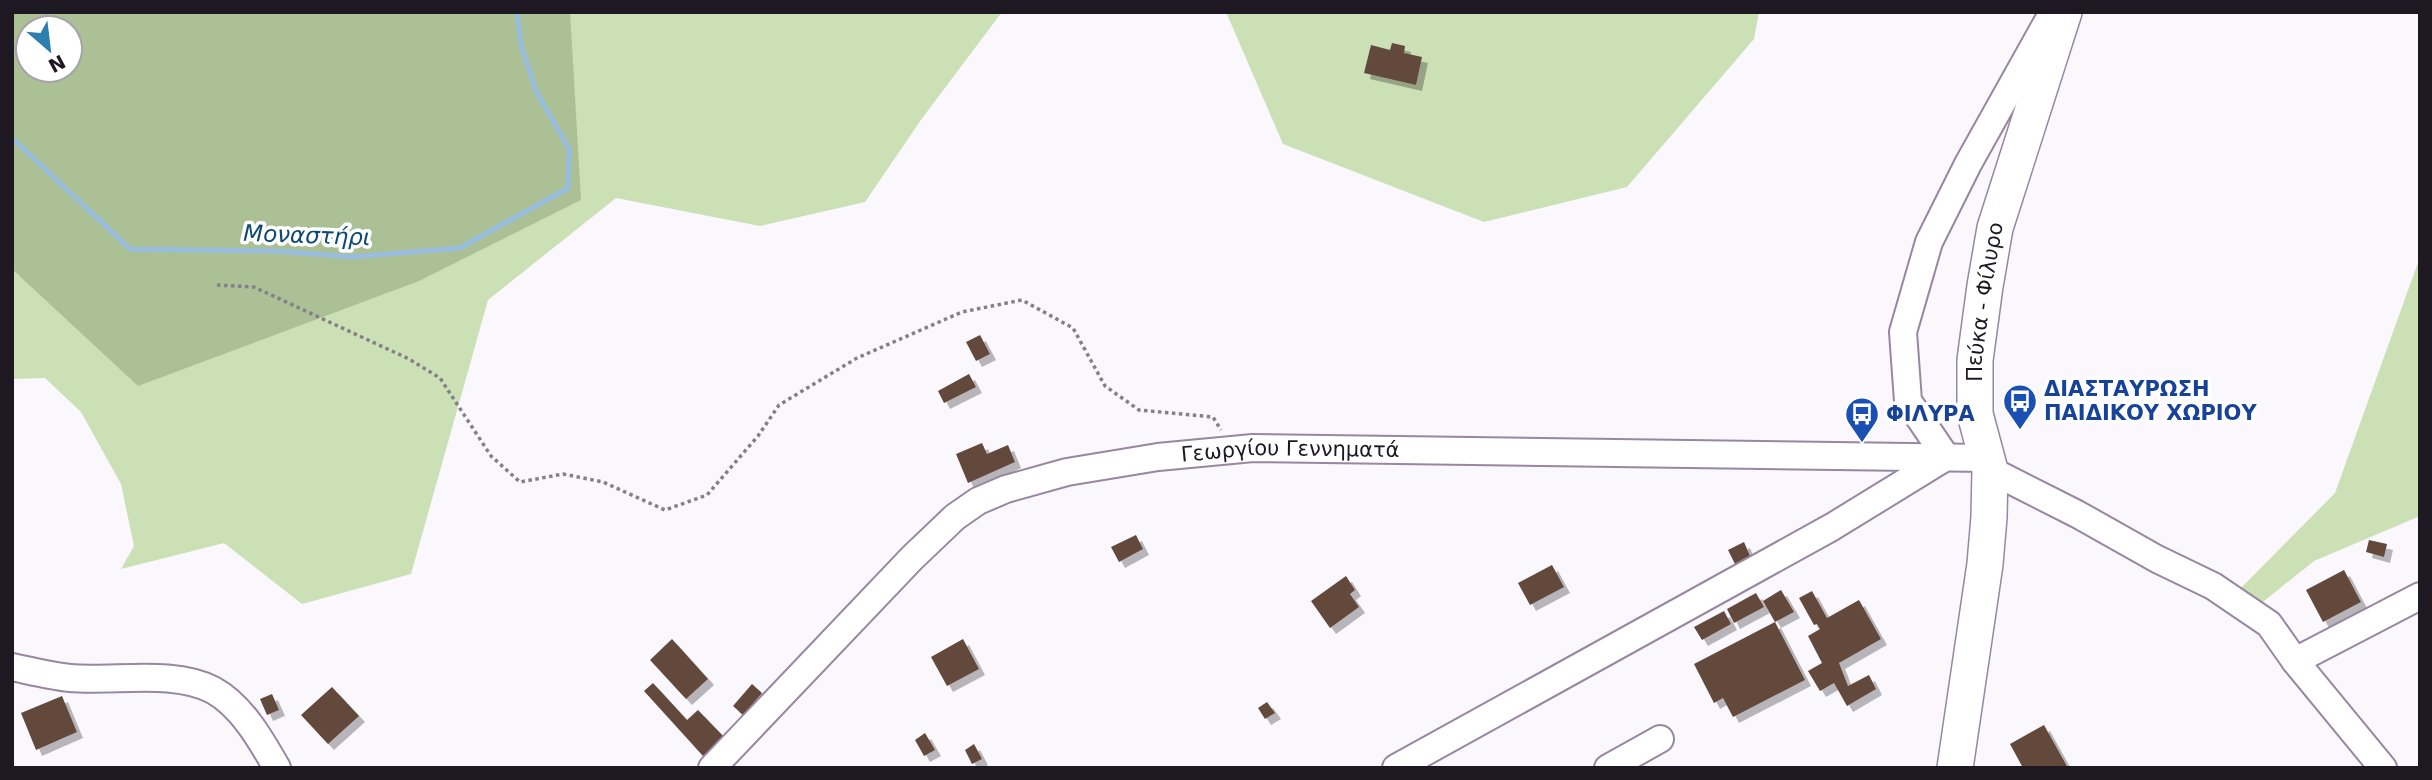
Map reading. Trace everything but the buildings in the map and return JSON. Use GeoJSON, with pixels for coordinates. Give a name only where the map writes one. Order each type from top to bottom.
{"type":"FeatureCollection","features":[{"type":"Feature","properties":{"kind":"main road","name":"Πεύκα - Φίλυρο"},"geometry":{"type":"LineString","coordinates":[[1955,768],[1985,564],[1989,517],[1988,464],[1975,414],[1975,360],[1984,286],[1995,228],[2064,12]]}},
{"type":"Feature","properties":{"kind":"street"},"geometry":{"type":"LineString","coordinates":[[1396,768],[1832,527],[1946,457],[1908,401],[1903,332],[1929,242],[1968,164],[2053,12]]}},
{"type":"Feature","properties":{"kind":"street","name":"Γεωργίου Γεννηματά"},"geometry":{"type":"LineString","coordinates":[[712,768],[889,581],[955,517],[978,501],[1006,489],[1067,472],[1158,457],[1234,449],[1466,449],[1946,457],[1988,464]]}},
{"type":"Feature","properties":{"kind":"street"},"geometry":{"type":"LineString","coordinates":[[1988,464],[2157,559],[2213,586],[2269,624],[2295,661],[2383,768]]}},
{"type":"Feature","properties":{"kind":"street"},"geometry":{"type":"LineString","coordinates":[[2295,661],[2420,596]]}},
{"type":"Feature","properties":{"kind":"street"},"geometry":{"type":"LineString","coordinates":[[12,667],[69,678],[158,679],[204,687],[222,696],[243,718],[277,768]]}},
{"type":"Feature","properties":{"kind":"street"},"geometry":{"type":"LineString","coordinates":[[1608,768],[1660,739]]}},
{"type":"Feature","properties":{"kind":"path"},"geometry":{"type":"LineString","coordinates":[[217,285],[254,286],[410,359],[440,378],[491,456],[520,482],[563,474],[603,482],[665,510],[707,495],[758,436],[779,405],[857,358],[962,312],[1022,300],[1073,328],[1105,386],[1139,410],[1213,417],[1234,449]]}},
{"type":"Feature","properties":{"kind":"green space"},"geometry":{"type":"Polygon","coordinates":[[[12,12],[1002,12],[923,117],[865,202],[760,226],[616,198],[488,300],[411,574],[302,604],[224,543],[121,569],[134,546],[121,484],[81,412],[45,378],[12,379],[12,12]]]}},
{"type":"Feature","properties":{"kind":"green space"},"geometry":{"type":"Polygon","coordinates":[[[12,12],[570,12],[581,200],[419,281],[138,386],[12,269],[12,12]]]}},
{"type":"Feature","properties":{"kind":"green space"},"geometry":{"type":"Polygon","coordinates":[[[1226,12],[1759,12],[1754,39],[1627,187],[1484,222],[1283,144],[1226,12]]]}},
{"type":"Feature","properties":{"kind":"green space"},"geometry":{"type":"Polygon","coordinates":[[[2420,257],[2420,516],[2314,561],[2259,605],[2238,591],[2335,493],[2420,257]]]}},
{"type":"Feature","properties":{"kind":"waterway","name":"Μοναστήρι"},"geometry":{"type":"LineString","coordinates":[[12,138],[130,249],[278,251],[351,257],[460,248],[568,188],[569,149],[536,91],[521,45],[517,12]]}},
{"type":"Feature","properties":{"kind":"place","name":"ΔΙΑΣΤΑΥΡΩΣΗ ΠΑΙΔΙΚΟΥ ΧΩΡΙΟΥ"},"geometry":{"type":"Point","coordinates":[2020,431]}},
{"type":"Feature","properties":{"kind":"place","name":"ΦΙΛΥΡΑ"},"geometry":{"type":"Point","coordinates":[1862,444]}}]}
